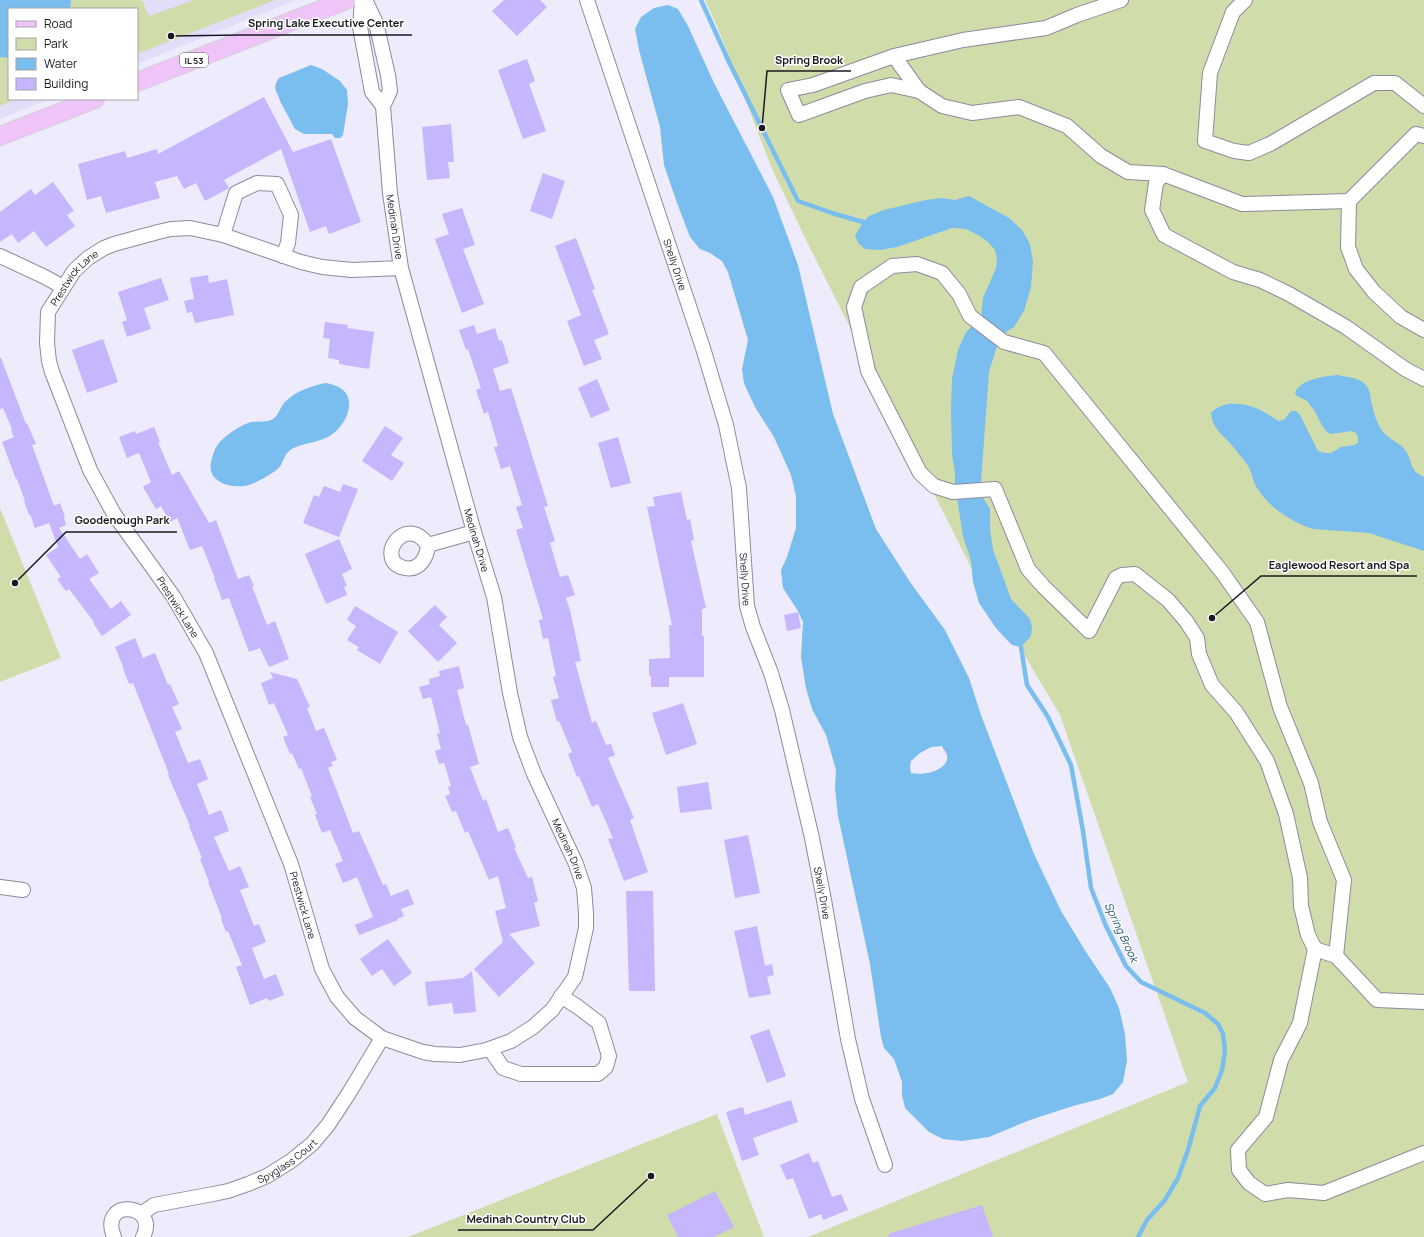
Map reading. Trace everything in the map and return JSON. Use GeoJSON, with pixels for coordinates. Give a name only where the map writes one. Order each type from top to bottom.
{"type":"FeatureCollection","features":[{"type":"Feature","properties":{"kind":"main road","name":"IL 53"},"geometry":{"type":"LineString","coordinates":[[138,82],[334,2]]}},
{"type":"Feature","properties":{"kind":"main road"},"geometry":{"type":"LineString","coordinates":[[0,136],[92,100]]}},
{"type":"Feature","properties":{"kind":"street"},"geometry":{"type":"LineString","coordinates":[[362,0],[360,27],[372,92],[383,106]]}},
{"type":"Feature","properties":{"kind":"street","name":"Medinah Drive"},"geometry":{"type":"LineString","coordinates":[[365,0],[376,23],[388,75],[390,91],[383,106],[390,193],[402,268],[474,532],[494,596],[510,693],[520,737],[534,774],[576,864],[584,888],[586,928],[578,966]]}},
{"type":"Feature","properties":{"kind":"street","name":"Shelly Drive"},"geometry":{"type":"LineString","coordinates":[[587,0],[703,348],[726,425],[739,488],[747,606],[753,627],[771,673],[782,710],[817,861],[848,1039],[862,1099],[885,1165]]}},
{"type":"Feature","properties":{"kind":"street"},"geometry":{"type":"LineString","coordinates":[[1121,0],[1076,15],[1046,28],[963,40],[894,56],[812,85],[788,90],[799,115],[865,91],[891,85],[919,91],[942,106],[972,113],[1019,107],[1067,126],[1101,156],[1128,172],[1162,174],[1242,204],[1349,201],[1416,134],[1424,136]]}},
{"type":"Feature","properties":{"kind":"street"},"geometry":{"type":"LineString","coordinates":[[1245,0],[1233,12],[1210,73],[1205,141],[1234,151],[1249,153],[1270,144],[1374,83],[1395,84],[1424,106]]}},
{"type":"Feature","properties":{"kind":"street"},"geometry":{"type":"LineString","coordinates":[[894,56],[919,91]]}},
{"type":"Feature","properties":{"kind":"street"},"geometry":{"type":"LineString","coordinates":[[1162,174],[1156,183],[1152,210],[1164,235],[1233,272],[1260,280],[1289,294],[1346,327],[1405,369],[1424,379]]}},
{"type":"Feature","properties":{"kind":"street"},"geometry":{"type":"LineString","coordinates":[[224,235],[236,193],[257,183],[277,184],[291,215],[288,243],[283,256]]}},
{"type":"Feature","properties":{"kind":"street"},"geometry":{"type":"LineString","coordinates":[[1349,201],[1348,247],[1356,269],[1374,292],[1401,318],[1424,330]]}},
{"type":"Feature","properties":{"kind":"street","name":"Prestwick Lane"},"geometry":{"type":"LineString","coordinates":[[402,268],[352,270],[322,267],[301,262],[224,235],[190,228],[171,229],[114,244],[104,248],[88,258],[74,271],[48,312],[47,343],[49,361],[90,470],[114,514],[174,596],[206,653],[291,864],[322,969],[337,997],[348,1010],[382,1038],[423,1052],[460,1055],[490,1049],[511,1041],[533,1027],[552,1010],[575,977],[578,966]]}},
{"type":"Feature","properties":{"kind":"street"},"geometry":{"type":"LineString","coordinates":[[0,256],[63,287]]}},
{"type":"Feature","properties":{"kind":"street"},"geometry":{"type":"LineString","coordinates":[[1336,956],[1344,880],[1320,822],[1311,783],[1280,707],[1257,622],[1222,572],[1044,353],[1004,342],[970,316],[959,294],[942,273],[917,264],[892,266],[861,286],[854,307],[868,371],[920,473],[934,486],[953,492],[995,489],[1028,569],[1043,586],[1089,631],[1116,578],[1122,575],[1135,574],[1168,600],[1186,621],[1197,638],[1199,654],[1212,685],[1236,712],[1267,761],[1286,814],[1300,878],[1301,906],[1308,935],[1315,949],[1300,1023],[1281,1060],[1266,1117],[1238,1150],[1239,1170],[1249,1182],[1265,1194],[1288,1190],[1324,1193],[1424,1153]]}},
{"type":"Feature","properties":{"kind":"street"},"geometry":{"type":"LineString","coordinates":[[428,545],[474,532]]}},
{"type":"Feature","properties":{"kind":"street"},"geometry":{"type":"LineString","coordinates":[[0,887],[23,890]]}},
{"type":"Feature","properties":{"kind":"street"},"geometry":{"type":"LineString","coordinates":[[1315,949],[1336,956],[1377,1000],[1424,1002]]}},
{"type":"Feature","properties":{"kind":"street"},"geometry":{"type":"LineString","coordinates":[[490,1049],[503,1068],[521,1074],[598,1074],[606,1067],[609,1056],[599,1023],[561,996]]}},
{"type":"Feature","properties":{"kind":"street","name":"Spyglass Court"},"geometry":{"type":"LineString","coordinates":[[141,1214],[154,1205],[228,1191],[248,1184],[268,1176],[291,1161],[312,1144],[328,1125],[382,1038]]}},
{"type":"Feature","properties":{"kind":"street"},"geometry":{"type":"LineString","coordinates":[[114,1237],[111,1222],[115,1214],[123,1209],[133,1209],[141,1214],[146,1223],[146,1230],[143,1237]]}},
{"type":"Feature","properties":{"kind":"shaded area"},"geometry":{"type":"Polygon","coordinates":[[[0,0],[296,0],[138,64],[138,8],[8,8],[8,100],[47,100],[0,119],[0,0]]]}},
{"type":"Feature","properties":{"kind":"green space"},"geometry":{"type":"Polygon","coordinates":[[[0,0],[142,0],[149,16],[194,0],[275,0],[138,54],[138,8],[8,8],[8,100],[14,100],[0,106],[0,0]]]}},
{"type":"Feature","properties":{"kind":"green space"},"geometry":{"type":"Polygon","coordinates":[[[705,0],[1424,0],[1424,1237],[808,1237],[1188,1082],[1060,715],[1011,633],[989,603],[809,246],[772,169],[717,26],[705,0]]]}},
{"type":"Feature","properties":{"kind":"green space"},"geometry":{"type":"Polygon","coordinates":[[[0,508],[61,658],[0,682],[0,508]]]}},
{"type":"Feature","properties":{"kind":"green space"},"geometry":{"type":"Polygon","coordinates":[[[717,1114],[764,1237],[408,1237],[717,1114]]]}},
{"type":"Feature","properties":{"kind":"water"},"geometry":{"type":"Polygon","coordinates":[[[0,0],[71,0],[70,8],[8,8],[8,58],[0,57],[0,0]]]}},
{"type":"Feature","properties":{"kind":"water"},"geometry":{"type":"Polygon","coordinates":[[[668,5],[678,9],[688,26],[714,83],[773,197],[798,265],[833,414],[876,529],[910,582],[945,630],[969,678],[981,715],[1034,854],[1061,911],[1110,988],[1119,1008],[1125,1034],[1127,1061],[1123,1082],[1113,1094],[1030,1120],[989,1137],[962,1141],[943,1139],[929,1132],[905,1108],[902,1095],[902,1082],[894,1059],[884,1048],[881,1037],[870,964],[838,816],[835,788],[836,770],[826,735],[812,709],[806,688],[801,657],[803,622],[798,611],[783,588],[781,570],[787,557],[796,528],[796,496],[791,475],[774,437],[755,407],[744,383],[742,369],[748,340],[728,272],[722,261],[710,253],[700,249],[690,237],[664,165],[660,127],[639,50],[635,29],[641,17],[654,8],[668,5]],[[942,746],[931,747],[920,753],[911,761],[911,773],[922,774],[940,769],[947,760],[947,755],[942,746]]]}},
{"type":"Feature","properties":{"kind":"water"},"geometry":{"type":"Polygon","coordinates":[[[311,65],[322,69],[340,81],[347,90],[348,104],[343,135],[340,138],[335,138],[332,134],[304,134],[295,129],[275,88],[279,78],[311,65]]]}},
{"type":"Feature","properties":{"kind":"water"},"geometry":{"type":"Polygon","coordinates":[[[969,196],[1009,218],[1022,230],[1030,244],[1033,262],[1031,287],[1024,311],[1014,327],[1006,332],[998,343],[989,372],[981,482],[982,496],[990,509],[990,529],[993,550],[1011,599],[1030,619],[1032,628],[1031,636],[1021,647],[1012,645],[1006,639],[996,628],[979,603],[973,582],[971,561],[963,536],[952,455],[952,379],[958,350],[966,332],[981,318],[983,298],[996,268],[997,259],[995,250],[988,242],[966,229],[952,228],[897,247],[880,250],[865,249],[858,243],[855,236],[863,222],[869,216],[884,210],[926,200],[941,198],[955,200],[969,196]]]}},
{"type":"Feature","properties":{"kind":"water"},"geometry":{"type":"Polygon","coordinates":[[[1338,375],[1361,381],[1367,386],[1370,392],[1375,415],[1382,431],[1405,450],[1414,470],[1419,475],[1424,477],[1424,551],[1369,533],[1313,529],[1289,518],[1281,513],[1262,495],[1256,486],[1248,465],[1220,433],[1212,419],[1211,413],[1222,406],[1229,404],[1243,404],[1256,408],[1279,421],[1285,419],[1291,411],[1296,411],[1300,415],[1318,451],[1331,453],[1341,447],[1354,445],[1358,443],[1356,433],[1351,431],[1332,434],[1328,433],[1307,401],[1297,396],[1295,393],[1302,384],[1307,381],[1320,377],[1338,375]]]}},
{"type":"Feature","properties":{"kind":"water"},"geometry":{"type":"Polygon","coordinates":[[[326,383],[339,387],[347,395],[349,400],[346,418],[335,432],[324,439],[292,449],[287,453],[278,469],[252,484],[232,486],[220,482],[215,478],[212,474],[211,462],[216,448],[225,437],[234,430],[248,423],[273,419],[285,402],[293,395],[315,385],[326,383]]]}},
{"type":"Feature","properties":{"kind":"building"},"geometry":{"type":"Polygon","coordinates":[[[504,0],[540,0],[547,7],[517,36],[492,11],[504,0]]]}},
{"type":"Feature","properties":{"kind":"building"},"geometry":{"type":"Polygon","coordinates":[[[527,59],[535,81],[529,84],[546,131],[523,139],[498,70],[527,59]]]}},
{"type":"Feature","properties":{"kind":"building"},"geometry":{"type":"Polygon","coordinates":[[[264,97],[293,152],[331,139],[361,222],[329,234],[326,226],[310,232],[281,149],[224,180],[229,188],[205,201],[196,183],[184,189],[177,176],[155,182],[160,198],[106,213],[101,196],[87,200],[78,164],[125,151],[127,158],[157,149],[158,154],[264,97]]]}},
{"type":"Feature","properties":{"kind":"building"},"geometry":{"type":"Polygon","coordinates":[[[451,124],[454,162],[448,162],[450,178],[427,180],[422,127],[451,124]]]}},
{"type":"Feature","properties":{"kind":"building"},"geometry":{"type":"Polygon","coordinates":[[[543,173],[565,181],[552,219],[530,211],[543,173]]]}},
{"type":"Feature","properties":{"kind":"building"},"geometry":{"type":"Polygon","coordinates":[[[53,182],[74,211],[67,215],[75,226],[46,247],[34,231],[18,243],[12,234],[0,242],[0,212],[31,189],[35,195],[53,182]]]}},
{"type":"Feature","properties":{"kind":"building"},"geometry":{"type":"Polygon","coordinates":[[[462,208],[475,245],[463,249],[484,304],[462,313],[435,239],[449,234],[442,214],[462,208]]]}},
{"type":"Feature","properties":{"kind":"building"},"geometry":{"type":"Polygon","coordinates":[[[576,238],[595,289],[592,290],[609,334],[594,340],[602,359],[584,366],[567,321],[581,315],[555,246],[576,238]]]}},
{"type":"Feature","properties":{"kind":"building"},"geometry":{"type":"Polygon","coordinates":[[[208,275],[209,283],[227,279],[234,315],[195,323],[192,312],[187,313],[184,301],[194,299],[190,278],[208,275]]]}},
{"type":"Feature","properties":{"kind":"building"},"geometry":{"type":"Polygon","coordinates":[[[161,278],[169,300],[144,308],[151,329],[127,337],[122,322],[127,320],[118,292],[161,278]]]}},
{"type":"Feature","properties":{"kind":"building"},"geometry":{"type":"Polygon","coordinates":[[[325,322],[348,325],[347,328],[374,332],[369,369],[339,364],[339,360],[328,358],[330,339],[323,338],[325,322]]]}},
{"type":"Feature","properties":{"kind":"building"},"geometry":{"type":"Polygon","coordinates":[[[474,325],[477,334],[495,328],[499,341],[502,340],[509,363],[493,369],[500,391],[511,388],[548,506],[544,507],[555,541],[550,543],[560,577],[568,575],[575,595],[566,598],[581,661],[575,662],[592,723],[596,721],[606,745],[611,744],[615,755],[608,758],[634,818],[630,820],[648,872],[624,881],[608,839],[613,838],[598,804],[592,807],[579,776],[577,777],[568,754],[572,752],[559,721],[557,722],[551,700],[559,698],[553,677],[556,676],[548,638],[543,639],[539,620],[543,619],[516,530],[523,528],[516,507],[522,505],[510,466],[501,469],[494,447],[498,446],[488,412],[484,414],[476,390],[481,388],[468,349],[466,350],[459,330],[474,325]]]}},
{"type":"Feature","properties":{"kind":"building"},"geometry":{"type":"Polygon","coordinates":[[[103,339],[118,382],[87,393],[72,350],[103,339]]]}},
{"type":"Feature","properties":{"kind":"building"},"geometry":{"type":"Polygon","coordinates":[[[0,358],[26,424],[27,423],[36,444],[32,445],[54,506],[60,503],[65,517],[66,525],[59,528],[80,559],[87,554],[99,573],[89,579],[111,609],[121,601],[131,615],[102,636],[93,623],[94,622],[69,589],[66,591],[57,579],[61,577],[46,555],[58,547],[49,523],[35,528],[2,442],[14,437],[3,408],[0,409],[0,358]]]}},
{"type":"Feature","properties":{"kind":"building"},"geometry":{"type":"Polygon","coordinates":[[[597,379],[610,410],[591,418],[578,388],[597,379]]]}},
{"type":"Feature","properties":{"kind":"building"},"geometry":{"type":"Polygon","coordinates":[[[385,426],[403,438],[391,455],[404,463],[392,481],[362,461],[385,426]]]}},
{"type":"Feature","properties":{"kind":"building"},"geometry":{"type":"Polygon","coordinates":[[[154,427],[160,442],[158,442],[172,475],[179,471],[209,523],[216,520],[238,579],[249,575],[267,625],[275,621],[289,659],[269,667],[260,648],[249,652],[229,598],[222,600],[202,546],[190,550],[177,518],[170,522],[161,506],[156,509],[143,487],[151,482],[139,453],[127,458],[119,437],[135,431],[136,434],[154,427]]]}},
{"type":"Feature","properties":{"kind":"building"},"geometry":{"type":"Polygon","coordinates":[[[618,437],[631,483],[611,488],[598,443],[618,437]]]}},
{"type":"Feature","properties":{"kind":"building"},"geometry":{"type":"Polygon","coordinates":[[[343,484],[358,489],[339,537],[303,523],[314,495],[319,497],[324,486],[340,492],[343,484]]]}},
{"type":"Feature","properties":{"kind":"building"},"geometry":{"type":"Polygon","coordinates":[[[681,492],[687,520],[690,519],[694,540],[691,541],[706,608],[702,609],[702,636],[704,636],[704,677],[669,677],[669,687],[651,687],[649,659],[670,658],[669,625],[672,625],[647,507],[655,506],[653,497],[681,492]]]}},
{"type":"Feature","properties":{"kind":"building"},"geometry":{"type":"Polygon","coordinates":[[[339,539],[352,569],[342,574],[347,586],[344,587],[347,595],[326,604],[305,554],[339,539]]]}},
{"type":"Feature","properties":{"kind":"building"},"geometry":{"type":"Polygon","coordinates":[[[435,605],[447,617],[439,625],[457,643],[438,662],[408,631],[435,605]]]}},
{"type":"Feature","properties":{"kind":"building"},"geometry":{"type":"Polygon","coordinates":[[[355,606],[398,632],[380,664],[357,650],[359,647],[347,640],[356,626],[347,620],[355,606]]]}},
{"type":"Feature","properties":{"kind":"building"},"geometry":{"type":"Polygon","coordinates":[[[798,612],[801,628],[787,631],[784,615],[798,612]]]}},
{"type":"Feature","properties":{"kind":"building"},"geometry":{"type":"Polygon","coordinates":[[[135,638],[143,658],[155,653],[168,685],[170,684],[179,704],[172,707],[182,729],[175,732],[188,763],[200,759],[208,779],[197,784],[209,815],[221,810],[229,831],[214,837],[229,871],[240,866],[249,887],[240,890],[254,926],[259,924],[266,942],[252,948],[264,979],[276,974],[284,995],[269,1001],[267,998],[250,1005],[236,967],[242,965],[228,931],[226,932],[221,919],[222,918],[200,859],[202,858],[190,826],[168,775],[169,774],[133,683],[129,684],[123,669],[115,647],[135,638]]]}},
{"type":"Feature","properties":{"kind":"building"},"geometry":{"type":"Polygon","coordinates":[[[459,666],[464,688],[457,690],[466,725],[468,725],[479,764],[470,767],[483,801],[486,799],[498,832],[508,828],[516,847],[514,848],[528,878],[532,877],[538,901],[534,903],[540,926],[509,934],[535,963],[499,997],[474,969],[503,942],[495,911],[506,908],[498,876],[489,880],[468,831],[465,833],[456,811],[452,812],[445,796],[450,794],[448,787],[451,786],[444,763],[439,764],[435,751],[441,749],[437,734],[440,733],[431,697],[423,699],[419,687],[430,684],[429,679],[440,676],[439,671],[459,666]]]}},
{"type":"Feature","properties":{"kind":"building"},"geometry":{"type":"Polygon","coordinates":[[[270,672],[297,679],[310,707],[307,708],[316,731],[324,728],[337,760],[331,762],[333,766],[328,768],[353,833],[359,831],[383,885],[386,884],[391,896],[408,889],[414,904],[401,909],[404,916],[397,919],[398,920],[359,935],[355,925],[373,917],[357,877],[343,883],[335,864],[343,861],[330,830],[322,833],[315,815],[317,814],[310,797],[312,796],[301,768],[299,769],[292,753],[290,754],[283,737],[288,735],[274,703],[269,705],[261,683],[273,678],[270,672]]]}},
{"type":"Feature","properties":{"kind":"building"},"geometry":{"type":"Polygon","coordinates":[[[683,703],[697,744],[666,755],[652,713],[683,703]]]}},
{"type":"Feature","properties":{"kind":"building"},"geometry":{"type":"Polygon","coordinates":[[[708,782],[712,809],[680,813],[677,787],[708,782]]]}},
{"type":"Feature","properties":{"kind":"building"},"geometry":{"type":"Polygon","coordinates":[[[748,835],[760,893],[735,898],[724,840],[748,835]]]}},
{"type":"Feature","properties":{"kind":"building"},"geometry":{"type":"Polygon","coordinates":[[[626,891],[653,891],[655,991],[629,991],[626,891]]]}},
{"type":"Feature","properties":{"kind":"building"},"geometry":{"type":"Polygon","coordinates":[[[757,926],[765,966],[772,964],[774,975],[767,977],[771,994],[749,998],[734,931],[757,926]]]}},
{"type":"Feature","properties":{"kind":"building"},"geometry":{"type":"Polygon","coordinates":[[[388,939],[412,973],[394,986],[382,969],[372,976],[360,959],[388,939]]]}},
{"type":"Feature","properties":{"kind":"building"},"geometry":{"type":"Polygon","coordinates":[[[472,971],[476,1012],[454,1014],[452,1003],[428,1006],[425,982],[463,978],[472,971]]]}},
{"type":"Feature","properties":{"kind":"building"},"geometry":{"type":"Polygon","coordinates":[[[769,1029],[786,1076],[767,1083],[750,1036],[769,1029]]]}},
{"type":"Feature","properties":{"kind":"building"},"geometry":{"type":"Polygon","coordinates":[[[791,1100],[798,1122],[753,1138],[759,1155],[742,1161],[726,1112],[743,1107],[745,1115],[791,1100]]]}},
{"type":"Feature","properties":{"kind":"building"},"geometry":{"type":"Polygon","coordinates":[[[809,1153],[813,1163],[818,1161],[832,1197],[841,1194],[848,1210],[823,1220],[821,1214],[809,1219],[793,1178],[787,1180],[780,1165],[809,1153]]]}},
{"type":"Feature","properties":{"kind":"building"},"geometry":{"type":"Polygon","coordinates":[[[715,1191],[734,1227],[714,1237],[678,1237],[667,1215],[715,1191]]]}},
{"type":"Feature","properties":{"kind":"building"},"geometry":{"type":"Polygon","coordinates":[[[982,1205],[993,1237],[889,1237],[888,1234],[982,1205]]]}},
{"type":"Feature","properties":{"kind":"waterway","name":"Spring Brook"},"geometry":{"type":"LineString","coordinates":[[701,0],[729,62],[798,201],[863,222]]}},
{"type":"Feature","properties":{"kind":"waterway","name":"Spring Brook"},"geometry":{"type":"LineString","coordinates":[[1021,647],[1027,685],[1048,717],[1071,765],[1083,831],[1091,888],[1106,926],[1126,966],[1141,982],[1205,1013],[1218,1024],[1223,1034],[1225,1051],[1222,1070],[1215,1088],[1200,1106],[1188,1150],[1178,1178],[1165,1200],[1147,1220],[1138,1237]]}},
{"type":"Feature","properties":{"kind":"place","name":"Spring Lake Executive Center"},"geometry":{"type":"Point","coordinates":[171,36]}},
{"type":"Feature","properties":{"kind":"place","name":"Spring Brook"},"geometry":{"type":"Point","coordinates":[762,128]}},
{"type":"Feature","properties":{"kind":"place","name":"Goodenough Park"},"geometry":{"type":"Point","coordinates":[15,583]}},
{"type":"Feature","properties":{"kind":"place","name":"Eaglewood Resort and Spa"},"geometry":{"type":"Point","coordinates":[1212,618]}},
{"type":"Feature","properties":{"kind":"place","name":"Medinah Country Club"},"geometry":{"type":"Point","coordinates":[651,1176]}}]}
